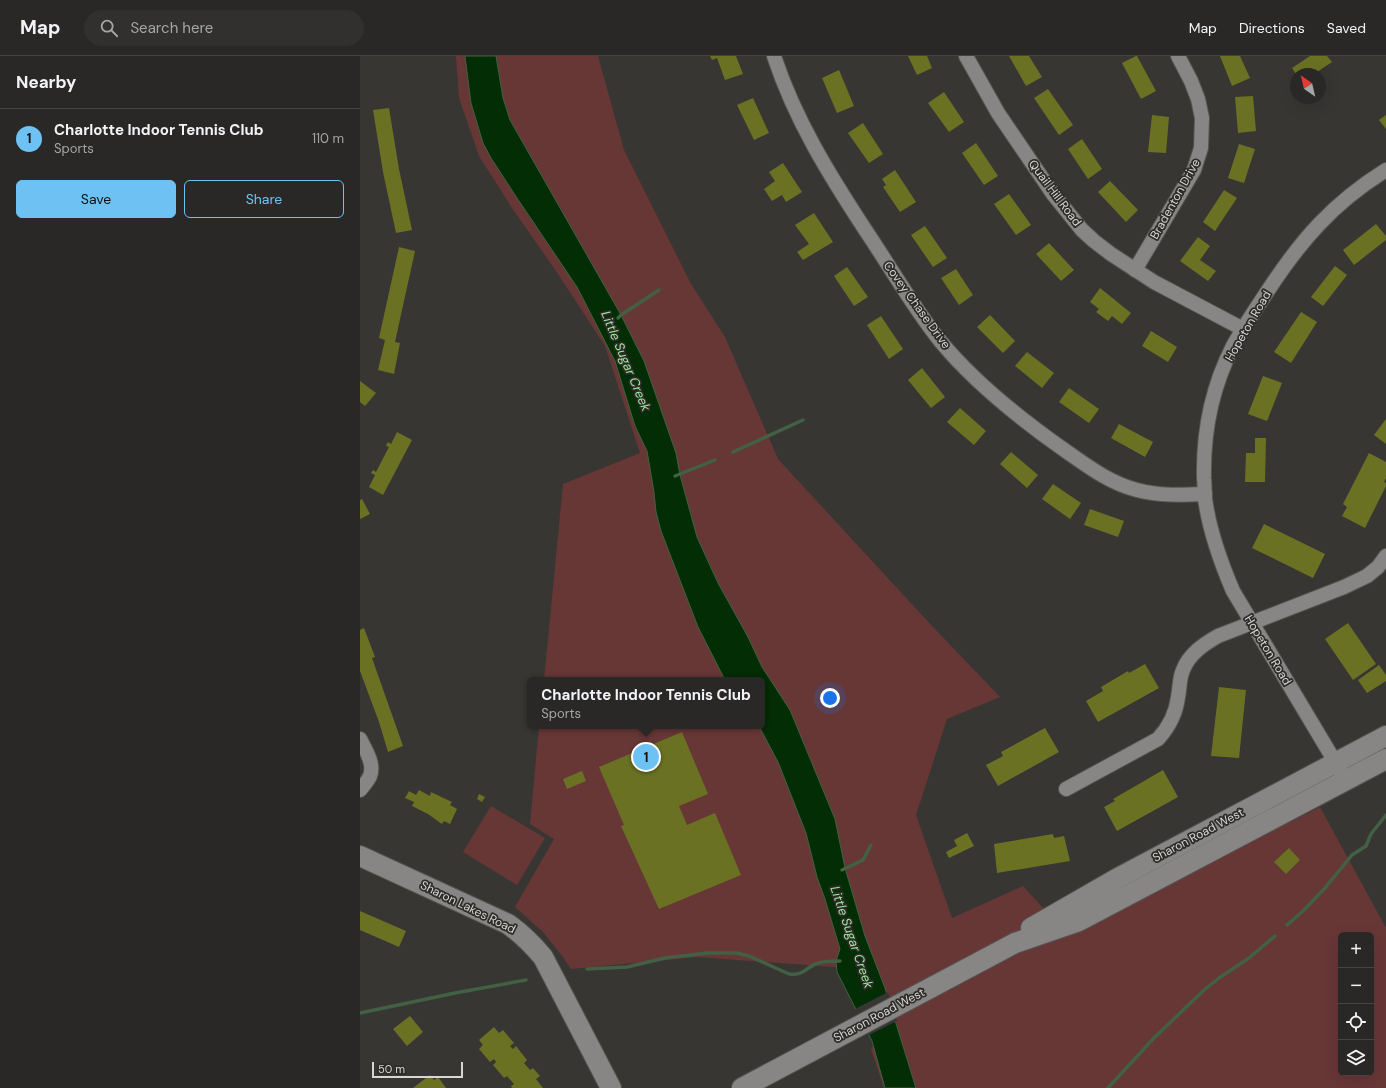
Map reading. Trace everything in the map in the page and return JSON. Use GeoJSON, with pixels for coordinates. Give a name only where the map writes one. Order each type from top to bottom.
{"type":"FeatureCollection","features":[{"type":"Feature","properties":{"kind":"main road","name":"Sharon Road West"},"geometry":{"type":"LineString","coordinates":[[1015,942],[1028,930],[1118,878],[1386,736]]}},
{"type":"Feature","properties":{"kind":"main road","name":"Sharon Road West"},"geometry":{"type":"LineString","coordinates":[[742,1088],[1015,942],[1079,921],[1386,760]]}},
{"type":"Feature","properties":{"kind":"main road","name":"Sharon Lakes Road"},"geometry":{"type":"LineString","coordinates":[[360,856],[501,921],[522,934],[543,957],[611,1088]]}},
{"type":"Feature","properties":{"kind":"street","name":"Covey Chase Drive"},"geometry":{"type":"LineString","coordinates":[[774,56],[796,111],[837,187],[914,305],[943,343],[968,371],[993,395],[1027,423],[1097,473],[1136,490],[1156,494],[1205,494]]}},
{"type":"Feature","properties":{"kind":"street","name":"Quail Hill Road"},"geometry":{"type":"LineString","coordinates":[[966,56],[998,113],[1053,194],[1072,219],[1094,241],[1154,282],[1243,329]]}},
{"type":"Feature","properties":{"kind":"street","name":"Bradenton Drive"},"geometry":{"type":"LineString","coordinates":[[1135,270],[1194,170],[1201,148],[1202,118],[1198,99],[1191,81],[1178,56]]}},
{"type":"Feature","properties":{"kind":"street","name":"Hopeton Road"},"geometry":{"type":"LineString","coordinates":[[1345,781],[1336,763],[1233,591],[1221,563],[1212,533],[1205,494],[1204,462],[1206,432],[1212,401],[1221,374],[1233,346],[1287,261],[1320,223],[1344,200],[1386,170]]}},
{"type":"Feature","properties":{"kind":"street"},"geometry":{"type":"LineString","coordinates":[[1066,789],[1158,739],[1168,727],[1175,713],[1182,671],[1193,654],[1205,644],[1218,636],[1309,602],[1367,576],[1378,567],[1386,556]]}},
{"type":"Feature","properties":{"kind":"street"},"geometry":{"type":"LineString","coordinates":[[360,739],[372,768],[370,777],[360,790]]}},
{"type":"Feature","properties":{"kind":"shaded area"},"geometry":{"type":"Polygon","coordinates":[[[456,56],[598,56],[624,150],[691,284],[725,337],[778,459],[933,627],[1000,697],[947,719],[916,815],[952,918],[1023,886],[1067,934],[1320,807],[1386,928],[1386,1088],[884,1088],[871,1049],[884,1033],[861,969],[697,957],[571,969],[543,932],[515,907],[554,839],[530,824],[539,729],[765,729],[765,677],[544,677],[563,484],[640,453],[605,346],[558,274],[512,208],[479,156],[459,98],[456,56]]]}},
{"type":"Feature","properties":{"kind":"shaded area"},"geometry":{"type":"Polygon","coordinates":[[[491,806],[545,838],[517,885],[463,852],[491,806]]]}},
{"type":"Feature","properties":{"kind":"water","name":"Little Sugar Creek"},"geometry":{"type":"Polygon","coordinates":[[[465,56],[496,56],[503,98],[510,120],[621,315],[644,361],[676,453],[680,475],[697,537],[718,583],[748,637],[762,667],[790,710],[835,819],[845,868],[865,936],[885,988],[916,1088],[885,1088],[872,1041],[837,972],[836,961],[840,949],[817,877],[806,833],[778,762],[761,729],[765,729],[765,677],[723,677],[698,627],[661,531],[656,512],[647,451],[635,426],[615,361],[577,287],[491,158],[483,143],[471,103],[465,56]]]}},
{"type":"Feature","properties":{"kind":"pier"},"geometry":{"type":"Polygon","coordinates":[[[888,992],[897,1021],[867,1036],[853,1010],[888,992]]]}},
{"type":"Feature","properties":{"kind":"building"},"geometry":{"type":"Polygon","coordinates":[[[710,56],[736,56],[743,74],[725,80],[717,58],[712,60],[710,56]]]}},
{"type":"Feature","properties":{"kind":"building"},"geometry":{"type":"Polygon","coordinates":[[[908,56],[927,56],[932,68],[917,75],[908,56]]]}},
{"type":"Feature","properties":{"kind":"building"},"geometry":{"type":"Polygon","coordinates":[[[1009,56],[1029,56],[1042,77],[1026,86],[1009,56]]]}},
{"type":"Feature","properties":{"kind":"building"},"geometry":{"type":"Polygon","coordinates":[[[1136,56],[1156,91],[1141,99],[1122,63],[1136,56]]]}},
{"type":"Feature","properties":{"kind":"building"},"geometry":{"type":"Polygon","coordinates":[[[1220,56],[1240,56],[1250,78],[1232,86],[1220,56]]]}},
{"type":"Feature","properties":{"kind":"building"},"geometry":{"type":"Polygon","coordinates":[[[1310,56],[1327,56],[1332,62],[1323,68],[1292,68],[1310,56]]]}},
{"type":"Feature","properties":{"kind":"building"},"geometry":{"type":"Polygon","coordinates":[[[839,70],[854,106],[837,113],[822,78],[839,70]]]}},
{"type":"Feature","properties":{"kind":"building"},"geometry":{"type":"Polygon","coordinates":[[[1048,89],[1073,125],[1059,135],[1034,98],[1048,89]]]}},
{"type":"Feature","properties":{"kind":"building"},"geometry":{"type":"Polygon","coordinates":[[[944,92],[964,122],[949,132],[928,103],[944,92]]]}},
{"type":"Feature","properties":{"kind":"building"},"geometry":{"type":"Polygon","coordinates":[[[1253,96],[1256,131],[1238,133],[1235,97],[1253,96]]]}},
{"type":"Feature","properties":{"kind":"building"},"geometry":{"type":"Polygon","coordinates":[[[753,98],[769,133],[754,140],[737,105],[753,98]]]}},
{"type":"Feature","properties":{"kind":"building"},"geometry":{"type":"Polygon","coordinates":[[[389,108],[399,169],[412,230],[396,233],[383,172],[373,110],[389,108]]]}},
{"type":"Feature","properties":{"kind":"building"},"geometry":{"type":"Polygon","coordinates":[[[1152,115],[1169,117],[1166,153],[1148,152],[1152,115]]]}},
{"type":"Feature","properties":{"kind":"building"},"geometry":{"type":"Polygon","coordinates":[[[1386,115],[1386,129],[1379,120],[1386,115]]]}},
{"type":"Feature","properties":{"kind":"building"},"geometry":{"type":"Polygon","coordinates":[[[863,123],[883,154],[869,163],[848,133],[863,123]]]}},
{"type":"Feature","properties":{"kind":"building"},"geometry":{"type":"Polygon","coordinates":[[[1082,139],[1102,169],[1088,179],[1068,149],[1082,139]]]}},
{"type":"Feature","properties":{"kind":"building"},"geometry":{"type":"Polygon","coordinates":[[[976,143],[998,176],[984,185],[962,153],[976,143]]]}},
{"type":"Feature","properties":{"kind":"building"},"geometry":{"type":"Polygon","coordinates":[[[1239,144],[1255,149],[1244,183],[1228,178],[1239,144]]]}},
{"type":"Feature","properties":{"kind":"building"},"geometry":{"type":"Polygon","coordinates":[[[783,163],[802,192],[786,202],[782,195],[772,201],[764,189],[775,181],[769,172],[783,163]]]}},
{"type":"Feature","properties":{"kind":"building"},"geometry":{"type":"Polygon","coordinates":[[[895,170],[916,202],[900,212],[883,187],[886,185],[882,179],[895,170]]]}},
{"type":"Feature","properties":{"kind":"building"},"geometry":{"type":"Polygon","coordinates":[[[1110,181],[1138,210],[1126,222],[1098,192],[1110,181]]]}},
{"type":"Feature","properties":{"kind":"building"},"geometry":{"type":"Polygon","coordinates":[[[1224,190],[1237,198],[1215,231],[1203,222],[1224,190]]]}},
{"type":"Feature","properties":{"kind":"building"},"geometry":{"type":"Polygon","coordinates":[[[1009,194],[1031,225],[1016,235],[994,204],[1009,194]]]}},
{"type":"Feature","properties":{"kind":"building"},"geometry":{"type":"Polygon","coordinates":[[[814,213],[833,242],[803,260],[797,252],[809,244],[795,225],[814,213]]]}},
{"type":"Feature","properties":{"kind":"building"},"geometry":{"type":"Polygon","coordinates":[[[1376,224],[1386,236],[1386,240],[1354,265],[1343,250],[1376,224]]]}},
{"type":"Feature","properties":{"kind":"building"},"geometry":{"type":"Polygon","coordinates":[[[925,226],[947,258],[933,267],[911,235],[925,226]]]}},
{"type":"Feature","properties":{"kind":"building"},"geometry":{"type":"Polygon","coordinates":[[[1198,237],[1210,246],[1200,260],[1216,271],[1208,281],[1180,261],[1198,237]]]}},
{"type":"Feature","properties":{"kind":"building"},"geometry":{"type":"Polygon","coordinates":[[[1049,243],[1074,270],[1061,281],[1036,254],[1049,243]]]}},
{"type":"Feature","properties":{"kind":"building"},"geometry":{"type":"Polygon","coordinates":[[[399,247],[415,251],[395,342],[400,343],[394,374],[378,370],[385,340],[379,338],[399,247]]]}},
{"type":"Feature","properties":{"kind":"building"},"geometry":{"type":"Polygon","coordinates":[[[1335,266],[1347,275],[1323,306],[1311,297],[1335,266]]]}},
{"type":"Feature","properties":{"kind":"building"},"geometry":{"type":"Polygon","coordinates":[[[847,267],[868,297],[854,306],[834,276],[847,267]]]}},
{"type":"Feature","properties":{"kind":"building"},"geometry":{"type":"Polygon","coordinates":[[[956,269],[973,295],[959,305],[941,278],[956,269]]]}},
{"type":"Feature","properties":{"kind":"building"},"geometry":{"type":"Polygon","coordinates":[[[1100,288],[1131,313],[1122,324],[1112,316],[1108,321],[1096,312],[1099,309],[1090,302],[1100,288]]]}},
{"type":"Feature","properties":{"kind":"building"},"geometry":{"type":"Polygon","coordinates":[[[1301,312],[1317,322],[1291,363],[1274,352],[1301,312]]]}},
{"type":"Feature","properties":{"kind":"building"},"geometry":{"type":"Polygon","coordinates":[[[990,315],[1015,341],[1003,353],[977,327],[990,315]]]}},
{"type":"Feature","properties":{"kind":"building"},"geometry":{"type":"Polygon","coordinates":[[[881,316],[903,349],[889,359],[867,325],[881,316]]]}},
{"type":"Feature","properties":{"kind":"building"},"geometry":{"type":"Polygon","coordinates":[[[1151,331],[1177,347],[1168,362],[1142,346],[1151,331]]]}},
{"type":"Feature","properties":{"kind":"building"},"geometry":{"type":"Polygon","coordinates":[[[1027,352],[1054,373],[1042,388],[1015,366],[1027,352]]]}},
{"type":"Feature","properties":{"kind":"building"},"geometry":{"type":"Polygon","coordinates":[[[922,368],[945,397],[931,408],[908,380],[922,368]]]}},
{"type":"Feature","properties":{"kind":"building"},"geometry":{"type":"Polygon","coordinates":[[[1263,376],[1282,383],[1267,421],[1248,414],[1263,376]]]}},
{"type":"Feature","properties":{"kind":"building"},"geometry":{"type":"Polygon","coordinates":[[[360,381],[376,393],[365,406],[360,402],[360,381]]]}},
{"type":"Feature","properties":{"kind":"building"},"geometry":{"type":"Polygon","coordinates":[[[1069,388],[1099,409],[1089,423],[1059,402],[1069,388]]]}},
{"type":"Feature","properties":{"kind":"building"},"geometry":{"type":"Polygon","coordinates":[[[960,408],[986,431],[974,445],[947,422],[960,408]]]}},
{"type":"Feature","properties":{"kind":"building"},"geometry":{"type":"Polygon","coordinates":[[[1386,419],[1386,444],[1374,435],[1386,419]]]}},
{"type":"Feature","properties":{"kind":"building"},"geometry":{"type":"Polygon","coordinates":[[[1119,424],[1153,442],[1145,457],[1111,438],[1119,424]]]}},
{"type":"Feature","properties":{"kind":"building"},"geometry":{"type":"Polygon","coordinates":[[[397,432],[412,440],[383,495],[369,487],[375,475],[371,473],[373,470],[376,472],[389,447],[386,446],[388,442],[391,444],[397,432]]]}},
{"type":"Feature","properties":{"kind":"building"},"geometry":{"type":"Polygon","coordinates":[[[1255,438],[1266,438],[1265,482],[1245,482],[1246,453],[1255,453],[1255,438]]]}},
{"type":"Feature","properties":{"kind":"building"},"geometry":{"type":"Polygon","coordinates":[[[1011,452],[1038,475],[1027,488],[1000,464],[1011,452]]]}},
{"type":"Feature","properties":{"kind":"building"},"geometry":{"type":"Polygon","coordinates":[[[1369,453],[1386,462],[1386,478],[1384,482],[1386,483],[1386,486],[1365,528],[1342,516],[1347,507],[1343,504],[1369,453]]]}},
{"type":"Feature","properties":{"kind":"building"},"geometry":{"type":"Polygon","coordinates":[[[1053,484],[1081,503],[1070,519],[1042,499],[1053,484]]]}},
{"type":"Feature","properties":{"kind":"building"},"geometry":{"type":"Polygon","coordinates":[[[362,499],[370,514],[360,519],[360,500],[362,499]]]}},
{"type":"Feature","properties":{"kind":"building"},"geometry":{"type":"Polygon","coordinates":[[[1090,509],[1124,521],[1118,537],[1084,525],[1090,509]]]}},
{"type":"Feature","properties":{"kind":"building"},"geometry":{"type":"Polygon","coordinates":[[[1264,524],[1325,554],[1313,578],[1252,548],[1264,524]]]}},
{"type":"Feature","properties":{"kind":"building"},"geometry":{"type":"Polygon","coordinates":[[[1348,623],[1376,664],[1353,680],[1325,639],[1348,623]]]}},
{"type":"Feature","properties":{"kind":"building"},"geometry":{"type":"Polygon","coordinates":[[[364,628],[375,657],[372,658],[403,746],[388,752],[379,722],[360,671],[360,630],[364,628]]]}},
{"type":"Feature","properties":{"kind":"building"},"geometry":{"type":"Polygon","coordinates":[[[1145,664],[1159,688],[1098,722],[1086,701],[1103,691],[1101,687],[1128,671],[1129,673],[1145,664]]]}},
{"type":"Feature","properties":{"kind":"building"},"geometry":{"type":"Polygon","coordinates":[[[1379,665],[1386,675],[1386,681],[1367,693],[1358,680],[1379,665]]]}},
{"type":"Feature","properties":{"kind":"building"},"geometry":{"type":"Polygon","coordinates":[[[1219,687],[1246,690],[1239,758],[1211,756],[1219,687]]]}},
{"type":"Feature","properties":{"kind":"building"},"geometry":{"type":"Polygon","coordinates":[[[1045,728],[1059,752],[998,786],[986,765],[1003,756],[1001,752],[1045,728]]]}},
{"type":"Feature","properties":{"kind":"building"},"geometry":{"type":"Polygon","coordinates":[[[682,732],[708,794],[679,806],[687,825],[715,813],[741,875],[659,909],[621,826],[624,825],[599,767],[682,732]]]}},
{"type":"Feature","properties":{"kind":"building"},"geometry":{"type":"Polygon","coordinates":[[[1163,770],[1178,797],[1117,831],[1104,807],[1115,801],[1113,799],[1163,770]]]}},
{"type":"Feature","properties":{"kind":"building"},"geometry":{"type":"Polygon","coordinates":[[[582,771],[586,781],[567,789],[563,779],[582,771]]]}},
{"type":"Feature","properties":{"kind":"building"},"geometry":{"type":"Polygon","coordinates":[[[419,790],[430,796],[431,792],[452,802],[450,805],[457,809],[450,824],[444,821],[442,824],[428,814],[412,806],[414,802],[405,798],[409,791],[416,795],[419,790]]]}},
{"type":"Feature","properties":{"kind":"building"},"geometry":{"type":"Polygon","coordinates":[[[479,794],[485,797],[482,802],[477,799],[479,794]]]}},
{"type":"Feature","properties":{"kind":"building"},"geometry":{"type":"Polygon","coordinates":[[[967,833],[974,846],[949,858],[946,852],[957,846],[954,840],[967,833]]]}},
{"type":"Feature","properties":{"kind":"building"},"geometry":{"type":"Polygon","coordinates":[[[1053,834],[1054,838],[1064,836],[1070,861],[997,873],[994,844],[1053,834]]]}},
{"type":"Feature","properties":{"kind":"building"},"geometry":{"type":"Polygon","coordinates":[[[1289,848],[1300,860],[1286,874],[1274,862],[1289,848]]]}},
{"type":"Feature","properties":{"kind":"building"},"geometry":{"type":"Polygon","coordinates":[[[360,911],[406,931],[399,947],[360,930],[360,911]]]}},
{"type":"Feature","properties":{"kind":"building"},"geometry":{"type":"Polygon","coordinates":[[[410,1016],[423,1032],[407,1046],[393,1029],[410,1016]]]}},
{"type":"Feature","properties":{"kind":"building"},"geometry":{"type":"Polygon","coordinates":[[[494,1027],[499,1033],[503,1030],[514,1043],[510,1046],[513,1049],[516,1046],[527,1060],[524,1063],[530,1070],[533,1068],[540,1076],[536,1079],[543,1088],[512,1088],[511,1086],[514,1084],[507,1076],[504,1078],[493,1065],[496,1062],[494,1059],[490,1062],[479,1049],[483,1045],[479,1040],[494,1027]]]}},
{"type":"Feature","properties":{"kind":"building"},"geometry":{"type":"Polygon","coordinates":[[[430,1075],[434,1080],[438,1077],[446,1088],[413,1088],[430,1075]]]}},
{"type":"Feature","properties":{"kind":"waterway","name":"Little Sugar Creek"},"geometry":{"type":"LineString","coordinates":[[618,318],[659,290]]}},
{"type":"Feature","properties":{"kind":"waterway"},"geometry":{"type":"LineString","coordinates":[[733,452],[803,420]]}},
{"type":"Feature","properties":{"kind":"waterway"},"geometry":{"type":"LineString","coordinates":[[675,476],[715,460]]}},
{"type":"Feature","properties":{"kind":"waterway"},"geometry":{"type":"LineString","coordinates":[[1287,925],[1325,888],[1352,855],[1366,846],[1371,834],[1386,815]]}},
{"type":"Feature","properties":{"kind":"waterway"},"geometry":{"type":"LineString","coordinates":[[842,870],[863,860],[871,845]]}},
{"type":"Feature","properties":{"kind":"waterway"},"geometry":{"type":"LineString","coordinates":[[1108,1088],[1153,1039],[1204,990],[1249,958],[1275,936]]}},
{"type":"Feature","properties":{"kind":"waterway"},"geometry":{"type":"LineString","coordinates":[[587,969],[627,967],[665,958],[707,953],[737,953],[749,956],[789,974],[798,974],[818,963],[826,961],[840,961]]}},
{"type":"Feature","properties":{"kind":"waterway"},"geometry":{"type":"LineString","coordinates":[[360,1013],[526,980]]}},
{"type":"Feature","properties":{"kind":"place","name":"Charlotte Indoor Tennis Club"},"geometry":{"type":"Point","coordinates":[646,757]}}]}
